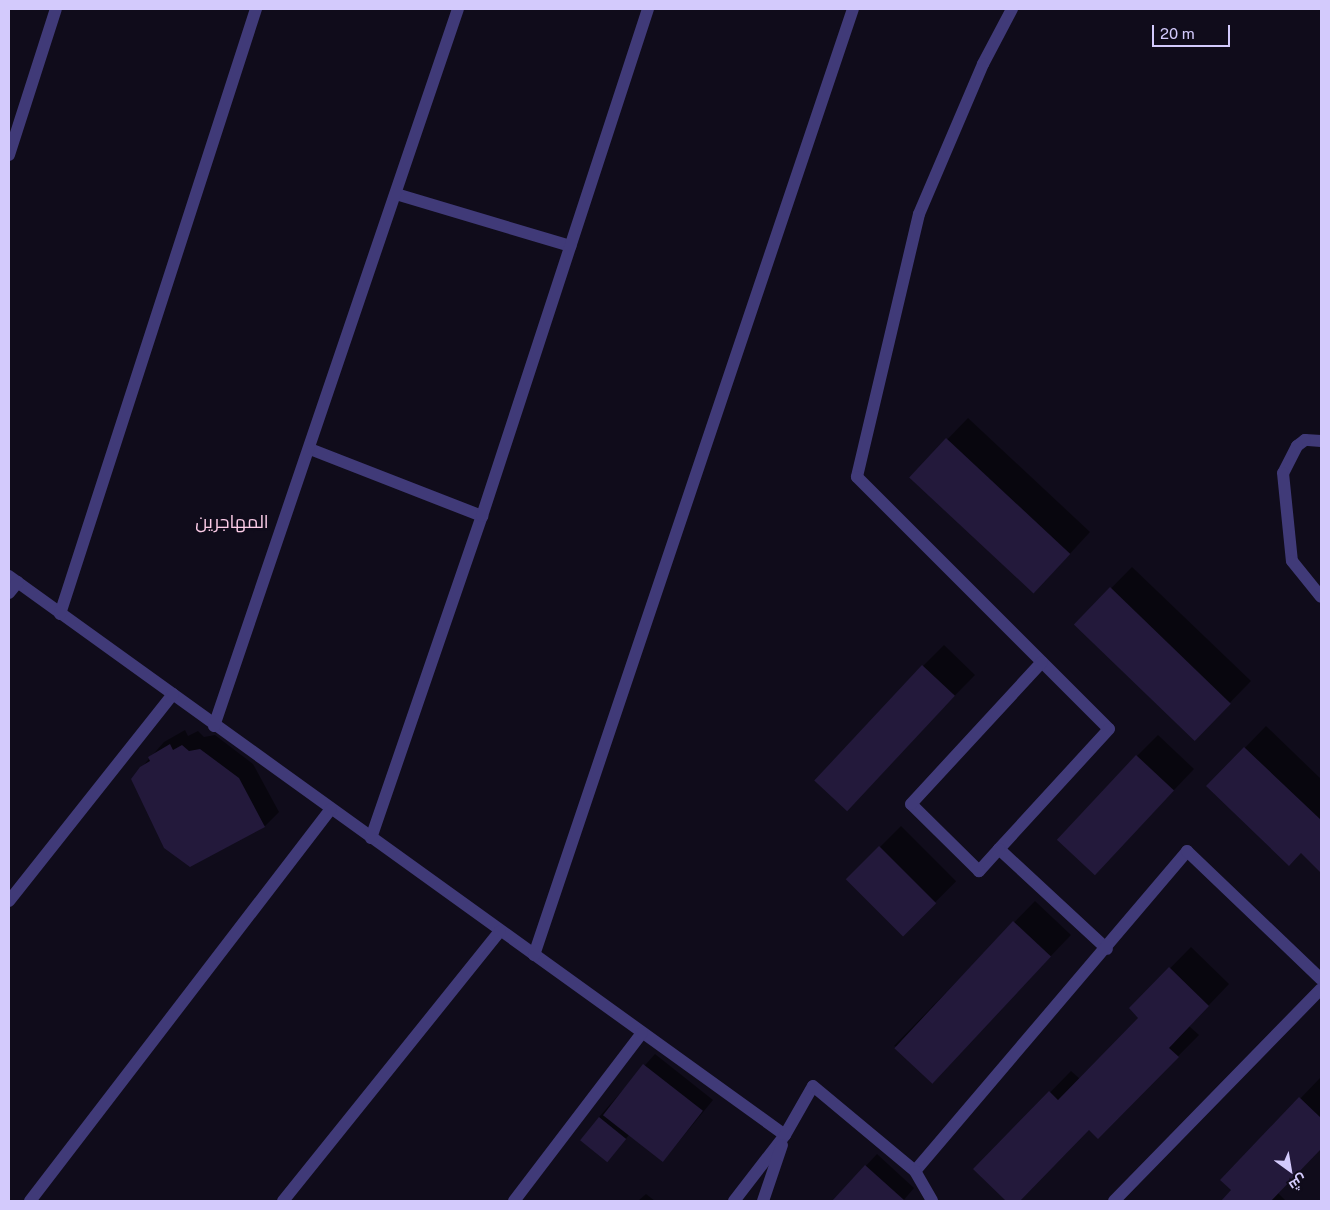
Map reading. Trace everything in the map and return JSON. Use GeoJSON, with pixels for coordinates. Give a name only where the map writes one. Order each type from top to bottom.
{"type":"FeatureCollection","features":[{"type":"Feature","properties":{"kind":"street"},"geometry":{"type":"LineString","coordinates":[[9,155],[56,9]]}},
{"type":"Feature","properties":{"kind":"street"},"geometry":{"type":"LineString","coordinates":[[60,614],[256,9]]}},
{"type":"Feature","properties":{"kind":"street"},"geometry":{"type":"LineString","coordinates":[[214,726],[310,449],[458,9]]}},
{"type":"Feature","properties":{"kind":"street"},"geometry":{"type":"LineString","coordinates":[[371,838],[482,516],[648,9]]}},
{"type":"Feature","properties":{"kind":"street"},"geometry":{"type":"LineString","coordinates":[[534,955],[853,9]]}},
{"type":"Feature","properties":{"kind":"street"},"geometry":{"type":"LineString","coordinates":[[1012,9],[983,64],[919,214],[857,477],[1042,662],[1109,729],[979,871],[912,804],[1042,662]]}},
{"type":"Feature","properties":{"kind":"street"},"geometry":{"type":"LineString","coordinates":[[396,194],[570,246]]}},
{"type":"Feature","properties":{"kind":"street"},"geometry":{"type":"LineString","coordinates":[[1321,441],[1305,440],[1297,446],[1283,473],[1292,561],[1321,597]]}},
{"type":"Feature","properties":{"kind":"street"},"geometry":{"type":"LineString","coordinates":[[310,449],[482,516]]}},
{"type":"Feature","properties":{"kind":"street"},"geometry":{"type":"LineString","coordinates":[[9,593],[13,579],[173,694],[214,726],[785,1135]]}},
{"type":"Feature","properties":{"kind":"street"},"geometry":{"type":"LineString","coordinates":[[9,901],[173,694]]}},
{"type":"Feature","properties":{"kind":"street"},"geometry":{"type":"LineString","coordinates":[[30,1201],[331,809]]}},
{"type":"Feature","properties":{"kind":"street"},"geometry":{"type":"LineString","coordinates":[[999,849],[1106,950]]}},
{"type":"Feature","properties":{"kind":"street"},"geometry":{"type":"LineString","coordinates":[[914,1171],[1106,950],[1187,851],[1321,978]]}},
{"type":"Feature","properties":{"kind":"street"},"geometry":{"type":"LineString","coordinates":[[282,1201],[500,931]]}},
{"type":"Feature","properties":{"kind":"street"},"geometry":{"type":"LineString","coordinates":[[1114,1201],[1321,989]]}},
{"type":"Feature","properties":{"kind":"street"},"geometry":{"type":"LineString","coordinates":[[514,1201],[642,1033]]}},
{"type":"Feature","properties":{"kind":"street"},"geometry":{"type":"LineString","coordinates":[[734,1201],[785,1135],[813,1086],[914,1171],[932,1201]]}},
{"type":"Feature","properties":{"kind":"street"},"geometry":{"type":"LineString","coordinates":[[764,1201],[785,1135]]}},
{"type":"Feature","properties":{"kind":"building"},"geometry":{"type":"Polygon","coordinates":[[[946,438],[1070,554],[1034,593],[909,477],[946,438]]]}},
{"type":"Feature","properties":{"kind":"building"},"geometry":{"type":"Polygon","coordinates":[[[1110,587],[1231,704],[1195,741],[1074,624],[1110,587]]]}},
{"type":"Feature","properties":{"kind":"building"},"geometry":{"type":"Polygon","coordinates":[[[922,665],[955,696],[847,811],[814,781],[922,665]]]}},
{"type":"Feature","properties":{"kind":"building"},"geometry":{"type":"Polygon","coordinates":[[[170,744],[173,750],[182,745],[189,751],[200,749],[239,778],[265,827],[190,867],[164,848],[131,779],[140,767],[150,761],[148,757],[170,744]]]}},
{"type":"Feature","properties":{"kind":"building"},"geometry":{"type":"Polygon","coordinates":[[[1244,747],[1321,820],[1321,873],[1301,853],[1289,866],[1206,786],[1244,747]]]}},
{"type":"Feature","properties":{"kind":"building"},"geometry":{"type":"Polygon","coordinates":[[[1136,755],[1174,790],[1095,875],[1057,840],[1136,755]]]}},
{"type":"Feature","properties":{"kind":"building"},"geometry":{"type":"Polygon","coordinates":[[[879,846],[936,903],[903,937],[846,879],[879,846]]]}},
{"type":"Feature","properties":{"kind":"building"},"geometry":{"type":"Polygon","coordinates":[[[1013,921],[1051,956],[932,1084],[894,1048],[1013,921]]]}},
{"type":"Feature","properties":{"kind":"building"},"geometry":{"type":"Polygon","coordinates":[[[1169,967],[1209,1006],[1169,1048],[1179,1057],[1098,1139],[1089,1130],[1020,1201],[1006,1201],[973,1169],[1049,1091],[1058,1100],[1138,1018],[1129,1008],[1169,967]]]}},
{"type":"Feature","properties":{"kind":"building"},"geometry":{"type":"Polygon","coordinates":[[[643,1064],[703,1111],[663,1162],[603,1115],[643,1064]]]}},
{"type":"Feature","properties":{"kind":"building"},"geometry":{"type":"Polygon","coordinates":[[[1299,1097],[1321,1118],[1321,1149],[1271,1201],[1221,1201],[1231,1190],[1220,1180],[1299,1097]]]}},
{"type":"Feature","properties":{"kind":"building"},"geometry":{"type":"Polygon","coordinates":[[[599,1117],[626,1139],[607,1162],[580,1140],[599,1117]]]}},
{"type":"Feature","properties":{"kind":"building"},"geometry":{"type":"Polygon","coordinates":[[[865,1165],[904,1200],[832,1201],[865,1165]]]}},
{"type":"Feature","properties":{"kind":"district","name":"المهاجرين"},"geometry":{"type":"Point","coordinates":[232,522]}}]}
